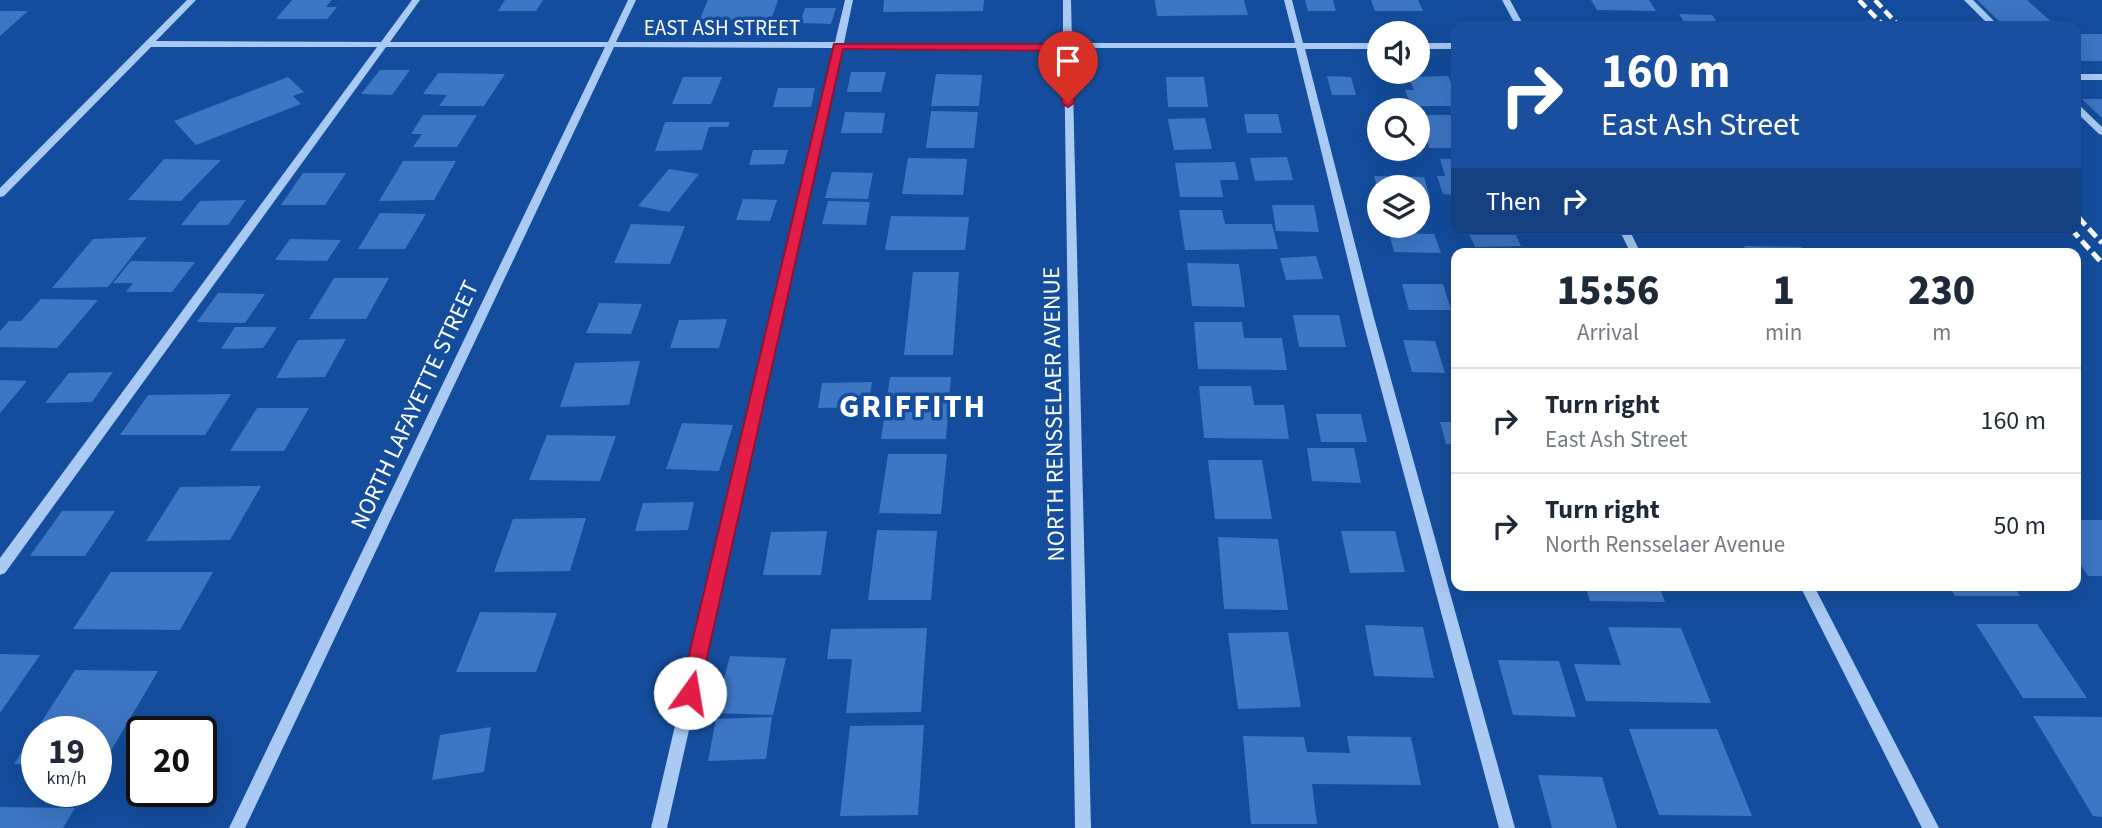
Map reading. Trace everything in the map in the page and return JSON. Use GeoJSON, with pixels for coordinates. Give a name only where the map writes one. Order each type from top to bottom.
{"type":"FeatureCollection","features":[{"type":"Feature","properties":{"kind":"street"},"geometry":{"type":"LineString","coordinates":[[0,194],[192,0]]}},
{"type":"Feature","properties":{"kind":"street"},"geometry":{"type":"LineString","coordinates":[[0,569],[416,0]]}},
{"type":"Feature","properties":{"kind":"street","name":"NORTH LAFAYETTE STREET"},"geometry":{"type":"LineString","coordinates":[[237,828],[632,0]]}},
{"type":"Feature","properties":{"kind":"street"},"geometry":{"type":"LineString","coordinates":[[659,828],[849,0]]}},
{"type":"Feature","properties":{"kind":"street","name":"NORTH RENSSELAER AVENUE"},"geometry":{"type":"LineString","coordinates":[[1067,0],[1083,828]]}},
{"type":"Feature","properties":{"kind":"street"},"geometry":{"type":"LineString","coordinates":[[1288,0],[1368,318],[1507,828]]}},
{"type":"Feature","properties":{"kind":"street"},"geometry":{"type":"LineString","coordinates":[[1506,0],[1517,21]]}},
{"type":"Feature","properties":{"kind":"street"},"geometry":{"type":"LineString","coordinates":[[1968,0],[1990,21]]}},
{"type":"Feature","properties":{"kind":"street","name":"EAST ASH STREET"},"geometry":{"type":"LineString","coordinates":[[149,44],[1367,46]]}},
{"type":"Feature","properties":{"kind":"street"},"geometry":{"type":"LineString","coordinates":[[1430,46],[1451,46]]}},
{"type":"Feature","properties":{"kind":"street"},"geometry":{"type":"LineString","coordinates":[[2081,77],[2102,77]]}},
{"type":"Feature","properties":{"kind":"street"},"geometry":{"type":"LineString","coordinates":[[2081,112],[2102,132]]}},
{"type":"Feature","properties":{"kind":"street"},"geometry":{"type":"LineString","coordinates":[[1810,591],[1931,828]]}},
{"type":"Feature","properties":{"kind":"building"},"geometry":{"type":"Polygon","coordinates":[[[292,0],[332,0],[326,7],[337,7],[327,19],[276,19],[292,0]]]}},
{"type":"Feature","properties":{"kind":"building"},"geometry":{"type":"Polygon","coordinates":[[[505,0],[543,0],[536,11],[498,11],[505,0]]]}},
{"type":"Feature","properties":{"kind":"building"},"geometry":{"type":"Polygon","coordinates":[[[708,0],[778,0],[771,20],[700,19],[708,0]]]}},
{"type":"Feature","properties":{"kind":"building"},"geometry":{"type":"Polygon","coordinates":[[[884,0],[984,0],[983,11],[883,12],[884,0]]]}},
{"type":"Feature","properties":{"kind":"building"},"geometry":{"type":"Polygon","coordinates":[[[1155,0],[1244,0],[1248,15],[1157,16],[1155,0]]]}},
{"type":"Feature","properties":{"kind":"building"},"geometry":{"type":"Polygon","coordinates":[[[1305,0],[1333,0],[1336,11],[1308,11],[1305,0]]]}},
{"type":"Feature","properties":{"kind":"building"},"geometry":{"type":"Polygon","coordinates":[[[1371,0],[1418,0],[1423,11],[1375,11],[1371,0]]]}},
{"type":"Feature","properties":{"kind":"building"},"geometry":{"type":"Polygon","coordinates":[[[1591,0],[1649,0],[1656,11],[1597,10],[1591,0]]]}},
{"type":"Feature","properties":{"kind":"building"},"geometry":{"type":"Polygon","coordinates":[[[1977,0],[2027,0],[2050,21],[1999,21],[1977,0]]]}},
{"type":"Feature","properties":{"kind":"building"},"geometry":{"type":"Polygon","coordinates":[[[805,8],[836,8],[831,24],[800,23],[805,8]]]}},
{"type":"Feature","properties":{"kind":"building"},"geometry":{"type":"Polygon","coordinates":[[[0,11],[28,11],[0,36],[0,11]]]}},
{"type":"Feature","properties":{"kind":"building"},"geometry":{"type":"Polygon","coordinates":[[[1679,14],[1712,15],[1716,21],[1684,21],[1679,14]]]}},
{"type":"Feature","properties":{"kind":"building"},"geometry":{"type":"Polygon","coordinates":[[[2081,34],[2102,34],[2102,61],[2081,61],[2081,34]]]}},
{"type":"Feature","properties":{"kind":"building"},"geometry":{"type":"Polygon","coordinates":[[[380,70],[410,70],[392,95],[361,94],[380,70]]]}},
{"type":"Feature","properties":{"kind":"building"},"geometry":{"type":"Polygon","coordinates":[[[851,72],[886,72],[881,92],[847,92],[851,72]]]}},
{"type":"Feature","properties":{"kind":"building"},"geometry":{"type":"Polygon","coordinates":[[[438,73],[505,74],[484,106],[439,106],[447,95],[423,94],[438,73]]]}},
{"type":"Feature","properties":{"kind":"building"},"geometry":{"type":"Polygon","coordinates":[[[936,74],[982,75],[979,106],[931,106],[936,74]]]}},
{"type":"Feature","properties":{"kind":"building"},"geometry":{"type":"Polygon","coordinates":[[[1327,76],[1351,77],[1356,95],[1332,95],[1327,76]]]}},
{"type":"Feature","properties":{"kind":"building"},"geometry":{"type":"Polygon","coordinates":[[[1430,76],[1448,76],[1451,82],[1451,106],[1430,106],[1430,98],[1408,98],[1405,90],[1414,90],[1411,84],[1430,84],[1430,76]]]}},
{"type":"Feature","properties":{"kind":"building"},"geometry":{"type":"Polygon","coordinates":[[[288,77],[304,92],[293,96],[301,104],[196,145],[174,121],[288,77]]]}},
{"type":"Feature","properties":{"kind":"building"},"geometry":{"type":"Polygon","coordinates":[[[683,77],[722,77],[711,104],[672,104],[683,77]]]}},
{"type":"Feature","properties":{"kind":"building"},"geometry":{"type":"Polygon","coordinates":[[[1166,77],[1204,77],[1208,107],[1168,107],[1166,77]]]}},
{"type":"Feature","properties":{"kind":"building"},"geometry":{"type":"Polygon","coordinates":[[[778,88],[815,88],[811,107],[773,107],[778,88]]]}},
{"type":"Feature","properties":{"kind":"building"},"geometry":{"type":"Polygon","coordinates":[[[2082,99],[2102,99],[2102,118],[2082,99]]]}},
{"type":"Feature","properties":{"kind":"building"},"geometry":{"type":"Polygon","coordinates":[[[931,111],[978,112],[974,148],[926,148],[931,111]]]}},
{"type":"Feature","properties":{"kind":"building"},"geometry":{"type":"Polygon","coordinates":[[[845,112],[885,113],[882,133],[841,133],[845,112]]]}},
{"type":"Feature","properties":{"kind":"building"},"geometry":{"type":"Polygon","coordinates":[[[1244,114],[1278,114],[1282,133],[1247,133],[1244,114]]]}},
{"type":"Feature","properties":{"kind":"building"},"geometry":{"type":"Polygon","coordinates":[[[423,115],[477,115],[457,147],[413,147],[422,134],[411,134],[423,115]]]}},
{"type":"Feature","properties":{"kind":"building"},"geometry":{"type":"Polygon","coordinates":[[[1430,115],[1451,115],[1451,148],[1430,148],[1430,115]]]}},
{"type":"Feature","properties":{"kind":"building"},"geometry":{"type":"Polygon","coordinates":[[[1205,118],[1212,149],[1174,150],[1168,119],[1205,118]]]}},
{"type":"Feature","properties":{"kind":"building"},"geometry":{"type":"Polygon","coordinates":[[[665,122],[730,122],[728,127],[709,127],[702,150],[655,151],[665,122]]]}},
{"type":"Feature","properties":{"kind":"building"},"geometry":{"type":"Polygon","coordinates":[[[753,150],[788,150],[784,164],[749,165],[753,150]]]}},
{"type":"Feature","properties":{"kind":"building"},"geometry":{"type":"Polygon","coordinates":[[[1287,157],[1293,180],[1255,181],[1250,158],[1287,157]]]}},
{"type":"Feature","properties":{"kind":"building"},"geometry":{"type":"Polygon","coordinates":[[[908,158],[967,159],[963,195],[902,194],[908,158]]]}},
{"type":"Feature","properties":{"kind":"building"},"geometry":{"type":"Polygon","coordinates":[[[164,159],[221,160],[181,201],[128,200],[164,159]]]}},
{"type":"Feature","properties":{"kind":"building"},"geometry":{"type":"Polygon","coordinates":[[[1440,159],[1451,159],[1451,195],[1443,194],[1437,176],[1445,176],[1440,159]]]}},
{"type":"Feature","properties":{"kind":"building"},"geometry":{"type":"Polygon","coordinates":[[[403,161],[456,161],[434,200],[379,201],[403,161]]]}},
{"type":"Feature","properties":{"kind":"building"},"geometry":{"type":"Polygon","coordinates":[[[1235,162],[1239,180],[1220,180],[1223,197],[1180,197],[1175,163],[1235,162]]]}},
{"type":"Feature","properties":{"kind":"building"},"geometry":{"type":"Polygon","coordinates":[[[669,169],[699,174],[669,212],[638,206],[669,169]]]}},
{"type":"Feature","properties":{"kind":"building"},"geometry":{"type":"Polygon","coordinates":[[[832,172],[873,173],[868,199],[825,198],[832,172]]]}},
{"type":"Feature","properties":{"kind":"building"},"geometry":{"type":"Polygon","coordinates":[[[303,173],[346,173],[325,205],[281,205],[303,173]]]}},
{"type":"Feature","properties":{"kind":"building"},"geometry":{"type":"Polygon","coordinates":[[[743,199],[777,200],[770,221],[736,220],[743,199]]]}},
{"type":"Feature","properties":{"kind":"building"},"geometry":{"type":"Polygon","coordinates":[[[246,200],[228,225],[181,225],[200,201],[246,200]]]}},
{"type":"Feature","properties":{"kind":"building"},"geometry":{"type":"Polygon","coordinates":[[[828,201],[870,202],[866,225],[822,224],[828,201]]]}},
{"type":"Feature","properties":{"kind":"building"},"geometry":{"type":"Polygon","coordinates":[[[1272,205],[1314,205],[1319,232],[1276,231],[1272,205]]]}},
{"type":"Feature","properties":{"kind":"building"},"geometry":{"type":"Polygon","coordinates":[[[1179,210],[1222,210],[1225,224],[1272,224],[1278,249],[1185,250],[1179,210]]]}},
{"type":"Feature","properties":{"kind":"building"},"geometry":{"type":"Polygon","coordinates":[[[380,213],[426,214],[405,249],[358,249],[380,213]]]}},
{"type":"Feature","properties":{"kind":"building"},"geometry":{"type":"Polygon","coordinates":[[[891,216],[969,217],[965,250],[885,250],[891,216]]]}},
{"type":"Feature","properties":{"kind":"building"},"geometry":{"type":"Polygon","coordinates":[[[631,224],[685,226],[670,264],[614,263],[631,224]]]}},
{"type":"Feature","properties":{"kind":"building"},"geometry":{"type":"Polygon","coordinates":[[[1430,234],[1434,234],[1441,253],[1394,252],[1390,238],[1430,238],[1430,234]]]}},
{"type":"Feature","properties":{"kind":"building"},"geometry":{"type":"Polygon","coordinates":[[[1470,235],[1516,235],[1521,246],[1475,247],[1470,235]]]}},
{"type":"Feature","properties":{"kind":"building"},"geometry":{"type":"Polygon","coordinates":[[[147,237],[108,287],[52,288],[93,239],[147,237]]]}},
{"type":"Feature","properties":{"kind":"building"},"geometry":{"type":"Polygon","coordinates":[[[290,239],[341,240],[327,261],[275,260],[290,239]]]}},
{"type":"Feature","properties":{"kind":"building"},"geometry":{"type":"Polygon","coordinates":[[[1744,246],[1802,248],[1745,248],[1744,246]]]}},
{"type":"Feature","properties":{"kind":"building"},"geometry":{"type":"Polygon","coordinates":[[[1316,256],[1323,279],[1286,280],[1280,258],[1316,256]]]}},
{"type":"Feature","properties":{"kind":"building"},"geometry":{"type":"Polygon","coordinates":[[[131,261],[195,262],[172,292],[126,292],[133,283],[113,283],[131,261]]]}},
{"type":"Feature","properties":{"kind":"building"},"geometry":{"type":"Polygon","coordinates":[[[1187,263],[1239,264],[1245,307],[1192,306],[1187,263]]]}},
{"type":"Feature","properties":{"kind":"building"},"geometry":{"type":"Polygon","coordinates":[[[913,272],[959,272],[953,355],[904,355],[913,272]]]}},
{"type":"Feature","properties":{"kind":"building"},"geometry":{"type":"Polygon","coordinates":[[[334,278],[389,278],[366,319],[309,319],[334,278]]]}},
{"type":"Feature","properties":{"kind":"building"},"geometry":{"type":"Polygon","coordinates":[[[1402,284],[1443,284],[1451,310],[1409,310],[1402,284]]]}},
{"type":"Feature","properties":{"kind":"building"},"geometry":{"type":"Polygon","coordinates":[[[218,293],[265,294],[245,323],[197,322],[218,293]]]}},
{"type":"Feature","properties":{"kind":"building"},"geometry":{"type":"Polygon","coordinates":[[[41,299],[98,300],[57,348],[0,347],[0,331],[9,321],[21,321],[41,299]]]}},
{"type":"Feature","properties":{"kind":"building"},"geometry":{"type":"Polygon","coordinates":[[[599,303],[642,304],[631,334],[586,333],[599,303]]]}},
{"type":"Feature","properties":{"kind":"building"},"geometry":{"type":"Polygon","coordinates":[[[1293,315],[1339,315],[1346,347],[1299,347],[1293,315]]]}},
{"type":"Feature","properties":{"kind":"building"},"geometry":{"type":"Polygon","coordinates":[[[727,319],[719,348],[670,348],[679,320],[727,319]]]}},
{"type":"Feature","properties":{"kind":"building"},"geometry":{"type":"Polygon","coordinates":[[[1194,322],[1242,322],[1244,338],[1282,338],[1287,370],[1198,369],[1194,322]]]}},
{"type":"Feature","properties":{"kind":"building"},"geometry":{"type":"Polygon","coordinates":[[[235,327],[277,327],[263,348],[221,349],[235,327]]]}},
{"type":"Feature","properties":{"kind":"building"},"geometry":{"type":"Polygon","coordinates":[[[346,339],[325,377],[276,378],[298,340],[346,339]]]}},
{"type":"Feature","properties":{"kind":"building"},"geometry":{"type":"Polygon","coordinates":[[[1403,340],[1435,341],[1445,373],[1412,372],[1403,340]]]}},
{"type":"Feature","properties":{"kind":"building"},"geometry":{"type":"Polygon","coordinates":[[[640,361],[629,405],[560,407],[575,363],[640,361]]]}},
{"type":"Feature","properties":{"kind":"building"},"geometry":{"type":"Polygon","coordinates":[[[113,372],[92,402],[45,403],[69,373],[113,372]]]}},
{"type":"Feature","properties":{"kind":"building"},"geometry":{"type":"Polygon","coordinates":[[[890,377],[951,377],[946,439],[881,439],[890,377]]]}},
{"type":"Feature","properties":{"kind":"building"},"geometry":{"type":"Polygon","coordinates":[[[0,380],[27,381],[0,413],[0,380]]]}},
{"type":"Feature","properties":{"kind":"building"},"geometry":{"type":"Polygon","coordinates":[[[872,382],[868,407],[818,408],[822,383],[872,382]]]}},
{"type":"Feature","properties":{"kind":"building"},"geometry":{"type":"Polygon","coordinates":[[[1199,386],[1251,386],[1254,405],[1284,405],[1289,439],[1204,438],[1199,386]]]}},
{"type":"Feature","properties":{"kind":"building"},"geometry":{"type":"Polygon","coordinates":[[[231,394],[205,435],[120,435],[148,395],[231,394]]]}},
{"type":"Feature","properties":{"kind":"building"},"geometry":{"type":"Polygon","coordinates":[[[257,408],[309,408],[284,451],[230,451],[257,408]]]}},
{"type":"Feature","properties":{"kind":"building"},"geometry":{"type":"Polygon","coordinates":[[[1316,414],[1361,414],[1367,442],[1321,442],[1316,414]]]}},
{"type":"Feature","properties":{"kind":"building"},"geometry":{"type":"Polygon","coordinates":[[[1440,422],[1451,422],[1451,444],[1446,444],[1440,422]]]}},
{"type":"Feature","properties":{"kind":"building"},"geometry":{"type":"Polygon","coordinates":[[[682,423],[733,425],[719,471],[666,469],[682,423]]]}},
{"type":"Feature","properties":{"kind":"building"},"geometry":{"type":"Polygon","coordinates":[[[547,435],[616,436],[600,481],[529,480],[547,435]]]}},
{"type":"Feature","properties":{"kind":"building"},"geometry":{"type":"Polygon","coordinates":[[[1307,448],[1354,448],[1361,483],[1312,481],[1307,448]]]}},
{"type":"Feature","properties":{"kind":"building"},"geometry":{"type":"Polygon","coordinates":[[[888,454],[947,454],[941,514],[879,513],[888,454]]]}},
{"type":"Feature","properties":{"kind":"building"},"geometry":{"type":"Polygon","coordinates":[[[1208,460],[1262,460],[1272,519],[1215,519],[1208,460]]]}},
{"type":"Feature","properties":{"kind":"building"},"geometry":{"type":"Polygon","coordinates":[[[261,486],[230,540],[146,541],[180,487],[261,486]]]}},
{"type":"Feature","properties":{"kind":"building"},"geometry":{"type":"Polygon","coordinates":[[[694,502],[688,530],[635,531],[643,503],[694,502]]]}},
{"type":"Feature","properties":{"kind":"building"},"geometry":{"type":"Polygon","coordinates":[[[62,511],[115,511],[85,556],[30,556],[62,511]]]}},
{"type":"Feature","properties":{"kind":"building"},"geometry":{"type":"Polygon","coordinates":[[[586,518],[570,571],[494,572],[513,519],[586,518]]]}},
{"type":"Feature","properties":{"kind":"building"},"geometry":{"type":"Polygon","coordinates":[[[2081,520],[2102,520],[2102,576],[2088,576],[2081,566],[2081,520]]]}},
{"type":"Feature","properties":{"kind":"building"},"geometry":{"type":"Polygon","coordinates":[[[877,530],[937,531],[931,600],[868,600],[877,530]]]}},
{"type":"Feature","properties":{"kind":"building"},"geometry":{"type":"Polygon","coordinates":[[[827,531],[821,575],[763,575],[771,532],[827,531]]]}},
{"type":"Feature","properties":{"kind":"building"},"geometry":{"type":"Polygon","coordinates":[[[1341,531],[1395,531],[1405,572],[1350,573],[1341,531]]]}},
{"type":"Feature","properties":{"kind":"building"},"geometry":{"type":"Polygon","coordinates":[[[1218,537],[1278,539],[1288,610],[1224,609],[1218,537]]]}},
{"type":"Feature","properties":{"kind":"building"},"geometry":{"type":"Polygon","coordinates":[[[111,572],[213,572],[180,630],[73,629],[111,572]]]}},
{"type":"Feature","properties":{"kind":"building"},"geometry":{"type":"Polygon","coordinates":[[[1587,591],[1661,591],[1665,602],[1590,601],[1587,591]]]}},
{"type":"Feature","properties":{"kind":"building"},"geometry":{"type":"Polygon","coordinates":[[[1952,591],[2017,591],[2020,596],[1955,596],[1952,591]]]}},
{"type":"Feature","properties":{"kind":"building"},"geometry":{"type":"Polygon","coordinates":[[[480,612],[557,613],[536,672],[456,672],[480,612]]]}},
{"type":"Feature","properties":{"kind":"building"},"geometry":{"type":"Polygon","coordinates":[[[1976,624],[2037,624],[2087,698],[2023,698],[1976,624]]]}},
{"type":"Feature","properties":{"kind":"building"},"geometry":{"type":"Polygon","coordinates":[[[1365,625],[1423,627],[1434,678],[1374,676],[1365,625]]]}},
{"type":"Feature","properties":{"kind":"building"},"geometry":{"type":"Polygon","coordinates":[[[1608,627],[1681,628],[1711,703],[1586,701],[1574,664],[1621,665],[1608,627]]]}},
{"type":"Feature","properties":{"kind":"building"},"geometry":{"type":"Polygon","coordinates":[[[927,628],[921,712],[846,713],[852,659],[827,659],[831,629],[927,628]]]}},
{"type":"Feature","properties":{"kind":"building"},"geometry":{"type":"Polygon","coordinates":[[[1288,632],[1301,707],[1238,709],[1228,633],[1288,632]]]}},
{"type":"Feature","properties":{"kind":"building"},"geometry":{"type":"Polygon","coordinates":[[[0,654],[40,655],[0,713],[0,654]]]}},
{"type":"Feature","properties":{"kind":"building"},"geometry":{"type":"Polygon","coordinates":[[[730,656],[786,658],[773,715],[715,713],[730,656]]]}},
{"type":"Feature","properties":{"kind":"building"},"geometry":{"type":"Polygon","coordinates":[[[1498,660],[1559,661],[1576,717],[1513,715],[1498,660]]]}},
{"type":"Feature","properties":{"kind":"building"},"geometry":{"type":"Polygon","coordinates":[[[75,670],[158,671],[131,716],[126,716],[126,725],[112,749],[112,716],[45,716],[75,670]]]}},
{"type":"Feature","properties":{"kind":"building"},"geometry":{"type":"Polygon","coordinates":[[[2033,716],[2102,717],[2102,817],[2093,816],[2033,716]]]}},
{"type":"Feature","properties":{"kind":"building"},"geometry":{"type":"Polygon","coordinates":[[[772,717],[766,759],[708,761],[716,719],[772,717]]]}},
{"type":"Feature","properties":{"kind":"building"},"geometry":{"type":"Polygon","coordinates":[[[924,725],[918,815],[840,816],[850,726],[924,725]]]}},
{"type":"Feature","properties":{"kind":"building"},"geometry":{"type":"Polygon","coordinates":[[[491,727],[484,772],[432,780],[440,735],[491,727]]]}},
{"type":"Feature","properties":{"kind":"building"},"geometry":{"type":"Polygon","coordinates":[[[1629,729],[1717,729],[1752,816],[1659,815],[1629,729]]]}},
{"type":"Feature","properties":{"kind":"building"},"geometry":{"type":"Polygon","coordinates":[[[1243,736],[1304,737],[1307,752],[1350,753],[1347,736],[1411,737],[1421,785],[1312,784],[1317,824],[1251,824],[1243,736]]]}},
{"type":"Feature","properties":{"kind":"building"},"geometry":{"type":"Polygon","coordinates":[[[21,753],[21,764],[14,764],[21,753]]]}},
{"type":"Feature","properties":{"kind":"building"},"geometry":{"type":"Polygon","coordinates":[[[1538,775],[1602,777],[1617,828],[1552,828],[1538,775]]]}},
{"type":"Feature","properties":{"kind":"building"},"geometry":{"type":"Polygon","coordinates":[[[0,807],[75,808],[63,828],[0,828],[0,807]]]}},
{"type":"Feature","properties":{"kind":"railway"},"geometry":{"type":"LineString","coordinates":[[1859,0],[1879,21]]}},
{"type":"Feature","properties":{"kind":"railway"},"geometry":{"type":"LineString","coordinates":[[1875,0],[1894,21]]}},
{"type":"Feature","properties":{"kind":"railway"},"geometry":{"type":"LineString","coordinates":[[2081,220],[2102,243]]}},
{"type":"Feature","properties":{"kind":"railway"},"geometry":{"type":"LineString","coordinates":[[2076,235],[2102,263]]}},
{"type":"Feature","properties":{"kind":"district","name":"GRIFFITH"},"geometry":{"type":"Point","coordinates":[913,407]}},
{"type":"Feature","properties":{"kind":"route"},"geometry":{"type":"LineString","coordinates":[[690,693],[838,46],[1067,47],[1068,103]]}}]}
